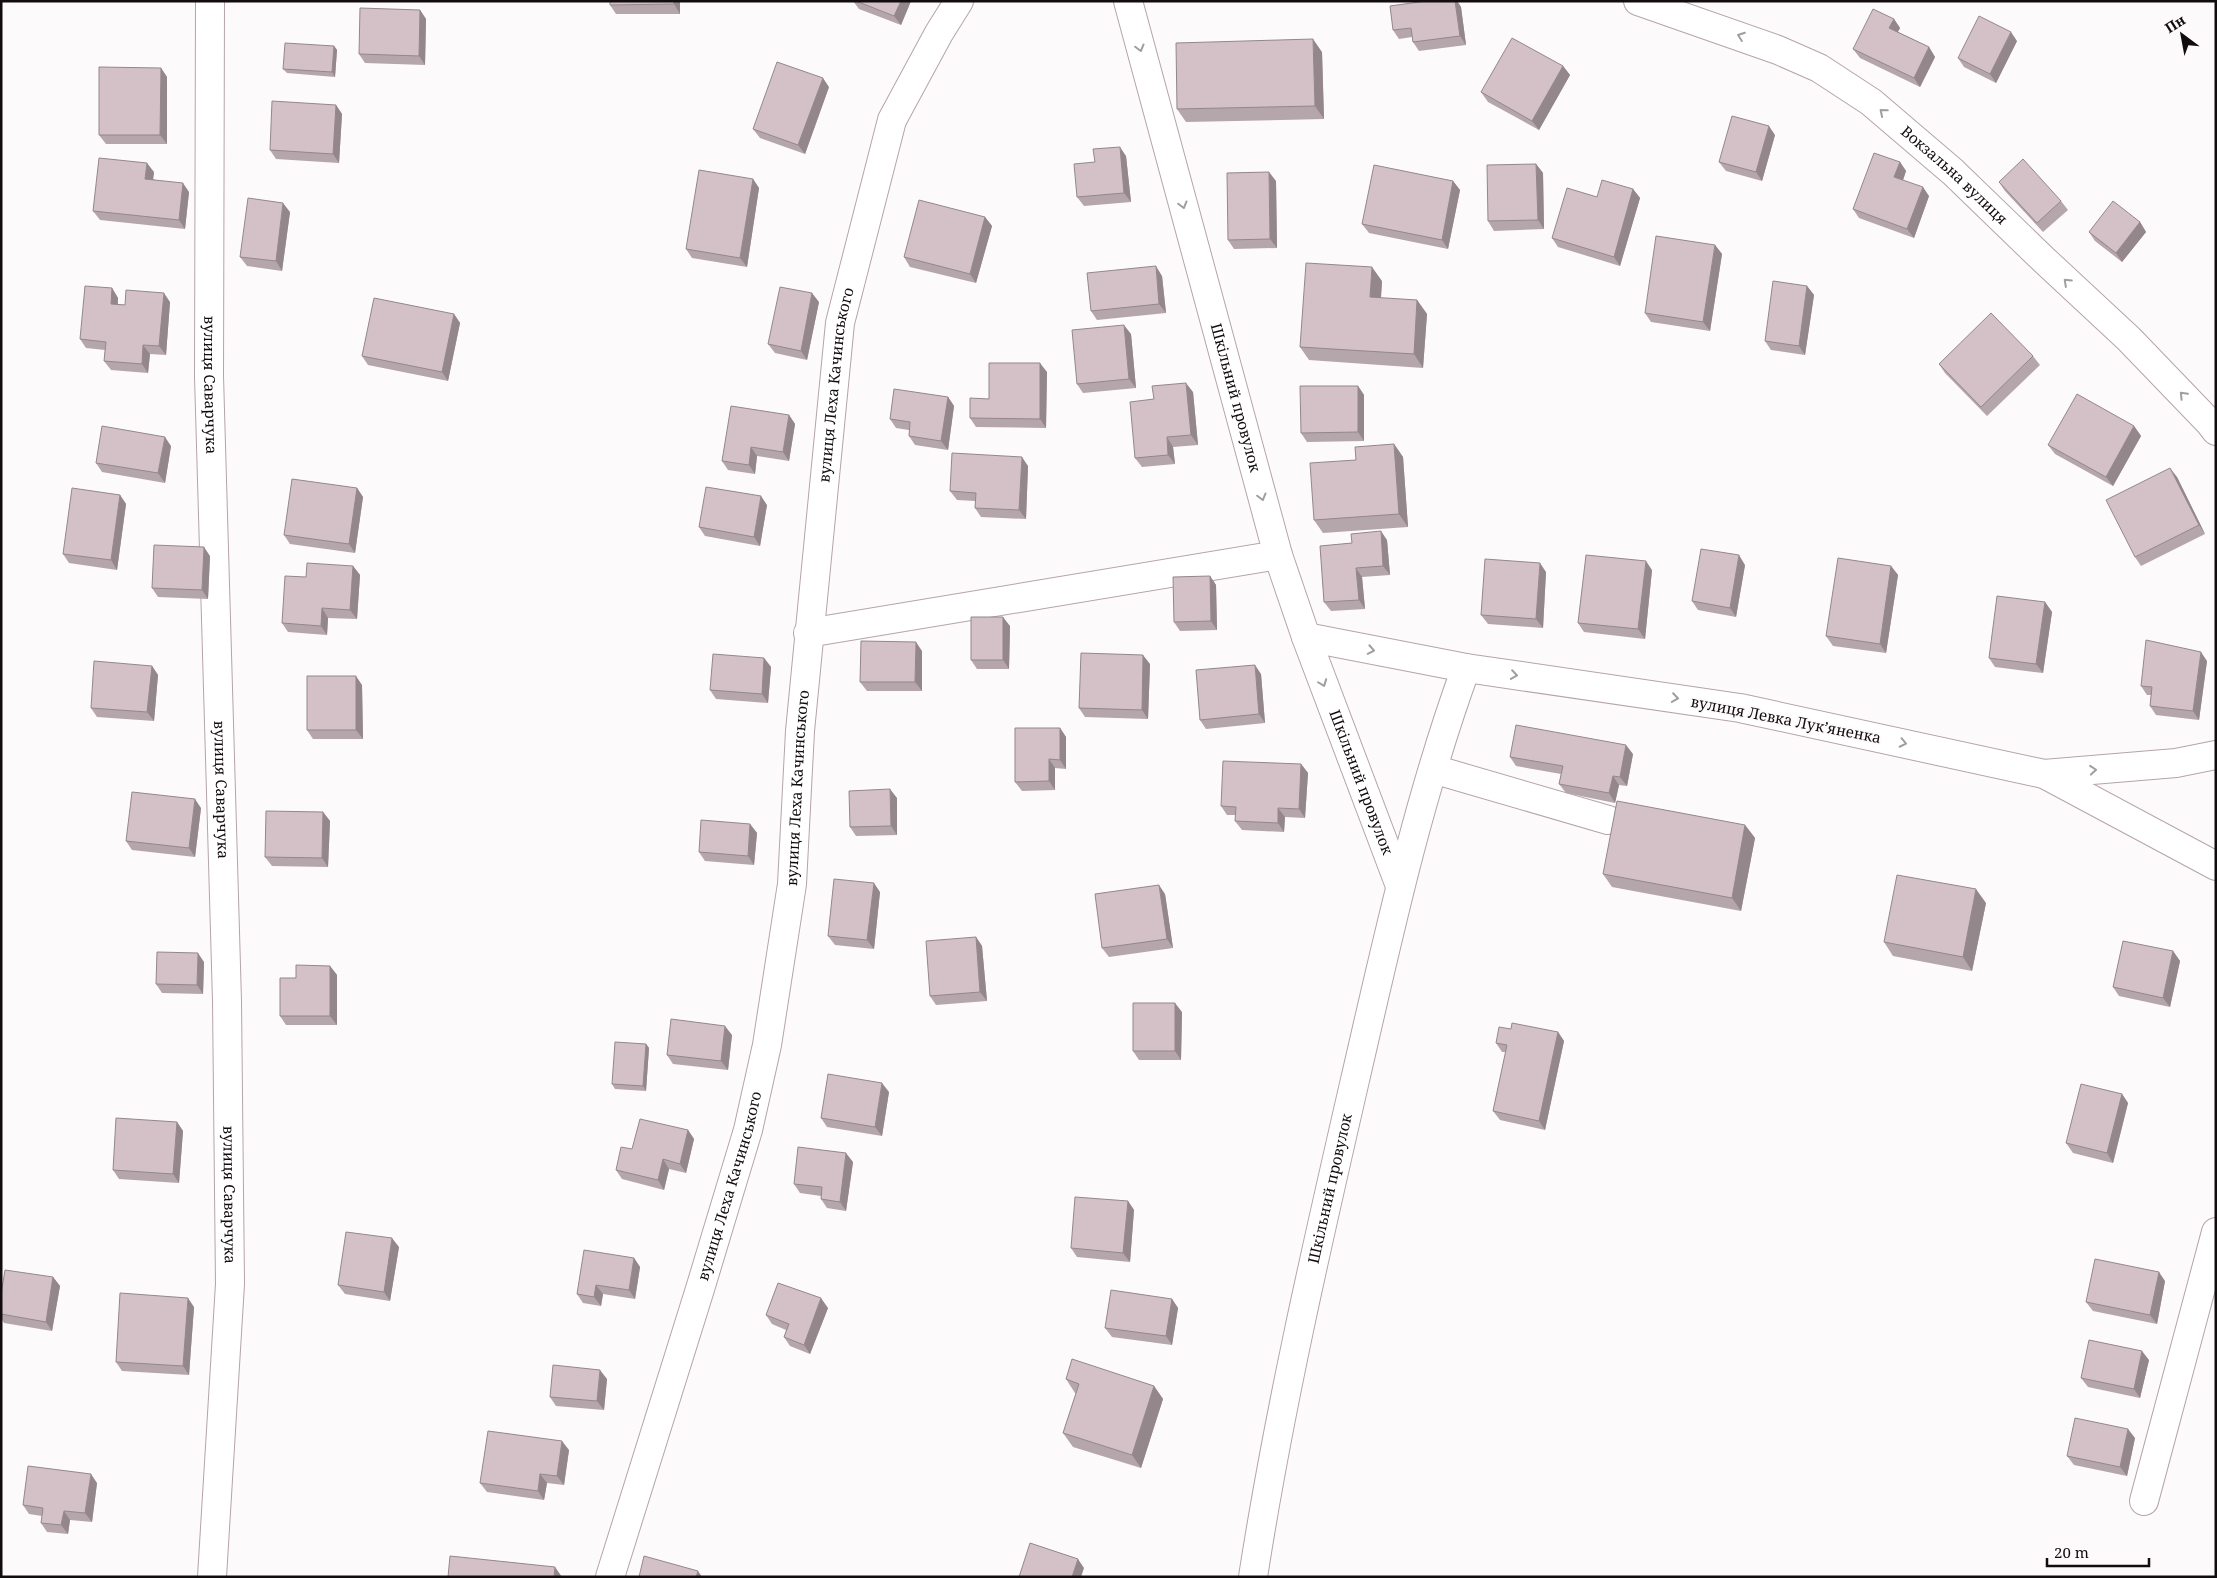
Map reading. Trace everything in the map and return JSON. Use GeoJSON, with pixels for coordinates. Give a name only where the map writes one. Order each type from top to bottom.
{"type":"FeatureCollection","features":[{"type":"Feature","properties":{"kind":"street","name":"вулиця Саварчука"},"geometry":{"type":"LineString","coordinates":[[210,1],[210,376],[227,1000],[230,1284],[212,1577]]}},
{"type":"Feature","properties":{"kind":"street","name":"вулиця Леха Качинського"},"geometry":{"type":"LineString","coordinates":[[610,1577],[748,1130],[767,1045],[792,884],[800,730],[808,633],[840,323],[892,120],[939,33],[959,1]]}},
{"type":"Feature","properties":{"kind":"street","name":"Шкільний провулок"},"geometry":{"type":"LineString","coordinates":[[1128,1],[1278,555],[1306,637],[1400,886],[1344,1128],[1269,1476],[1252,1577]]}},
{"type":"Feature","properties":{"kind":"street","name":"Вокзальна вулиця"},"geometry":{"type":"LineString","coordinates":[[1638,1],[1778,50],[1819,68],[1871,102],[1953,172],[2129,339],[2210,422],[2216,431]]}},
{"type":"Feature","properties":{"kind":"street"},"geometry":{"type":"LineString","coordinates":[[808,633],[1278,555]]}},
{"type":"Feature","properties":{"kind":"street","name":"вулиця Левка Лукʼяненка"},"geometry":{"type":"LineString","coordinates":[[1306,637],[1466,668],[1740,708],[2044,774],[2216,866]]}},
{"type":"Feature","properties":{"kind":"street"},"geometry":{"type":"LineString","coordinates":[[1400,886],[1433,769],[1466,668]]}},
{"type":"Feature","properties":{"kind":"street"},"geometry":{"type":"LineString","coordinates":[[2044,774],[2176,763],[2216,755]]}},
{"type":"Feature","properties":{"kind":"street"},"geometry":{"type":"LineString","coordinates":[[1433,769],[1608,820]]}},
{"type":"Feature","properties":{"kind":"street"},"geometry":{"type":"LineString","coordinates":[[2144,1501],[2216,1232]]}},
{"type":"Feature","properties":{"kind":"building"},"geometry":{"type":"Polygon","coordinates":[[[610,1],[674,1],[674,4],[610,5],[610,1]]]}},
{"type":"Feature","properties":{"kind":"building"},"geometry":{"type":"Polygon","coordinates":[[[856,1],[901,1],[894,16],[856,1]]]}},
{"type":"Feature","properties":{"kind":"building"},"geometry":{"type":"Polygon","coordinates":[[[1426,1],[1455,1],[1460,36],[1413,42],[1411,28],[1393,30],[1390,6],[1426,1]]]}},
{"type":"Feature","properties":{"kind":"building"},"geometry":{"type":"Polygon","coordinates":[[[360,8],[420,10],[419,56],[359,54],[360,8]]]}},
{"type":"Feature","properties":{"kind":"building"},"geometry":{"type":"Polygon","coordinates":[[[1873,9],[1894,19],[1889,28],[1929,47],[1914,78],[1853,49],[1873,9]]]}},
{"type":"Feature","properties":{"kind":"building"},"geometry":{"type":"Polygon","coordinates":[[[1979,16],[2011,32],[1990,74],[1958,58],[1979,16]]]}},
{"type":"Feature","properties":{"kind":"building"},"geometry":{"type":"Polygon","coordinates":[[[1512,38],[1563,66],[1532,121],[1481,92],[1512,38]]]}},
{"type":"Feature","properties":{"kind":"building"},"geometry":{"type":"Polygon","coordinates":[[[1313,39],[1315,106],[1177,109],[1176,43],[1313,39]]]}},
{"type":"Feature","properties":{"kind":"building"},"geometry":{"type":"Polygon","coordinates":[[[285,43],[334,46],[332,72],[283,69],[285,43]]]}},
{"type":"Feature","properties":{"kind":"building"},"geometry":{"type":"Polygon","coordinates":[[[777,62],[823,78],[798,145],[753,129],[777,62]]]}},
{"type":"Feature","properties":{"kind":"building"},"geometry":{"type":"Polygon","coordinates":[[[99,67],[161,68],[160,135],[99,135],[99,67]]]}},
{"type":"Feature","properties":{"kind":"building"},"geometry":{"type":"Polygon","coordinates":[[[272,101],[336,105],[333,154],[270,150],[272,101]]]}},
{"type":"Feature","properties":{"kind":"building"},"geometry":{"type":"Polygon","coordinates":[[[1732,116],[1769,126],[1756,172],[1719,162],[1732,116]]]}},
{"type":"Feature","properties":{"kind":"building"},"geometry":{"type":"Polygon","coordinates":[[[1120,147],[1124,193],[1077,197],[1074,164],[1095,162],[1093,149],[1120,147]]]}},
{"type":"Feature","properties":{"kind":"building"},"geometry":{"type":"Polygon","coordinates":[[[1874,153],[1900,162],[1894,177],[1923,187],[1907,229],[1853,209],[1874,153]]]}},
{"type":"Feature","properties":{"kind":"building"},"geometry":{"type":"Polygon","coordinates":[[[99,158],[147,163],[145,179],[183,183],[179,220],[93,211],[99,158]]]}},
{"type":"Feature","properties":{"kind":"building"},"geometry":{"type":"Polygon","coordinates":[[[2023,159],[2061,201],[2037,223],[1999,182],[2023,159]]]}},
{"type":"Feature","properties":{"kind":"building"},"geometry":{"type":"Polygon","coordinates":[[[1536,164],[1538,220],[1488,221],[1487,165],[1536,164]]]}},
{"type":"Feature","properties":{"kind":"building"},"geometry":{"type":"Polygon","coordinates":[[[1374,165],[1453,181],[1442,240],[1362,224],[1374,165]]]}},
{"type":"Feature","properties":{"kind":"building"},"geometry":{"type":"Polygon","coordinates":[[[699,170],[753,179],[740,258],[686,249],[699,170]]]}},
{"type":"Feature","properties":{"kind":"building"},"geometry":{"type":"Polygon","coordinates":[[[1269,172],[1270,239],[1228,240],[1227,173],[1269,172]]]}},
{"type":"Feature","properties":{"kind":"building"},"geometry":{"type":"Polygon","coordinates":[[[1602,180],[1633,189],[1614,257],[1552,238],[1567,188],[1597,197],[1602,180]]]}},
{"type":"Feature","properties":{"kind":"building"},"geometry":{"type":"Polygon","coordinates":[[[248,198],[283,203],[276,261],[240,257],[248,198]]]}},
{"type":"Feature","properties":{"kind":"building"},"geometry":{"type":"Polygon","coordinates":[[[919,200],[985,217],[970,274],[904,257],[919,200]]]}},
{"type":"Feature","properties":{"kind":"building"},"geometry":{"type":"Polygon","coordinates":[[[2113,201],[2140,222],[2116,253],[2089,232],[2113,201]]]}},
{"type":"Feature","properties":{"kind":"building"},"geometry":{"type":"Polygon","coordinates":[[[1656,236],[1715,245],[1703,322],[1645,313],[1656,236]]]}},
{"type":"Feature","properties":{"kind":"building"},"geometry":{"type":"Polygon","coordinates":[[[1306,263],[1372,267],[1370,297],[1417,300],[1414,354],[1300,347],[1306,263]]]}},
{"type":"Feature","properties":{"kind":"building"},"geometry":{"type":"Polygon","coordinates":[[[1156,266],[1159,304],[1091,311],[1087,273],[1156,266]]]}},
{"type":"Feature","properties":{"kind":"building"},"geometry":{"type":"Polygon","coordinates":[[[1773,281],[1807,286],[1799,346],[1765,341],[1773,281]]]}},
{"type":"Feature","properties":{"kind":"building"},"geometry":{"type":"Polygon","coordinates":[[[85,286],[112,288],[111,304],[125,305],[126,290],[164,293],[159,346],[143,345],[142,364],[104,361],[106,342],[80,339],[85,286]]]}},
{"type":"Feature","properties":{"kind":"building"},"geometry":{"type":"Polygon","coordinates":[[[780,287],[812,293],[801,351],[768,344],[780,287]]]}},
{"type":"Feature","properties":{"kind":"building"},"geometry":{"type":"Polygon","coordinates":[[[374,298],[454,314],[442,372],[362,356],[374,298]]]}},
{"type":"Feature","properties":{"kind":"building"},"geometry":{"type":"Polygon","coordinates":[[[1991,313],[2033,356],[1981,407],[1939,364],[1991,313]]]}},
{"type":"Feature","properties":{"kind":"building"},"geometry":{"type":"Polygon","coordinates":[[[1124,325],[1129,379],[1077,384],[1072,330],[1124,325]]]}},
{"type":"Feature","properties":{"kind":"building"},"geometry":{"type":"Polygon","coordinates":[[[989,363],[1040,363],[1040,419],[970,418],[970,398],[989,399],[989,363]]]}},
{"type":"Feature","properties":{"kind":"building"},"geometry":{"type":"Polygon","coordinates":[[[1186,383],[1191,435],[1167,437],[1168,455],[1135,458],[1130,402],[1154,399],[1152,386],[1186,383]]]}},
{"type":"Feature","properties":{"kind":"building"},"geometry":{"type":"Polygon","coordinates":[[[1300,386],[1358,386],[1358,432],[1301,433],[1300,386]]]}},
{"type":"Feature","properties":{"kind":"building"},"geometry":{"type":"Polygon","coordinates":[[[894,389],[948,397],[941,441],[909,436],[910,422],[890,419],[894,389]]]}},
{"type":"Feature","properties":{"kind":"building"},"geometry":{"type":"Polygon","coordinates":[[[2077,394],[2134,426],[2106,477],[2048,445],[2077,394]]]}},
{"type":"Feature","properties":{"kind":"building"},"geometry":{"type":"Polygon","coordinates":[[[731,406],[789,415],[783,452],[751,447],[749,465],[722,461],[731,406]]]}},
{"type":"Feature","properties":{"kind":"building"},"geometry":{"type":"Polygon","coordinates":[[[102,426],[165,437],[158,473],[96,463],[102,426]]]}},
{"type":"Feature","properties":{"kind":"building"},"geometry":{"type":"Polygon","coordinates":[[[1394,444],[1399,514],[1314,520],[1310,463],[1356,460],[1355,447],[1394,444]]]}},
{"type":"Feature","properties":{"kind":"building"},"geometry":{"type":"Polygon","coordinates":[[[952,453],[1022,457],[1019,510],[975,508],[976,493],[950,491],[952,453]]]}},
{"type":"Feature","properties":{"kind":"building"},"geometry":{"type":"Polygon","coordinates":[[[2170,468],[2199,525],[2135,557],[2106,500],[2170,468]]]}},
{"type":"Feature","properties":{"kind":"building"},"geometry":{"type":"Polygon","coordinates":[[[292,479],[357,488],[349,544],[284,535],[292,479]]]}},
{"type":"Feature","properties":{"kind":"building"},"geometry":{"type":"Polygon","coordinates":[[[706,487],[761,496],[754,537],[699,527],[706,487]]]}},
{"type":"Feature","properties":{"kind":"building"},"geometry":{"type":"Polygon","coordinates":[[[72,488],[120,495],[111,560],[63,554],[72,488]]]}},
{"type":"Feature","properties":{"kind":"building"},"geometry":{"type":"Polygon","coordinates":[[[1381,531],[1383,566],[1356,568],[1359,600],[1324,602],[1320,546],[1352,543],[1351,534],[1381,531]]]}},
{"type":"Feature","properties":{"kind":"building"},"geometry":{"type":"Polygon","coordinates":[[[154,545],[204,547],[202,590],[152,588],[154,545]]]}},
{"type":"Feature","properties":{"kind":"building"},"geometry":{"type":"Polygon","coordinates":[[[1701,549],[1739,555],[1730,608],[1692,601],[1701,549]]]}},
{"type":"Feature","properties":{"kind":"building"},"geometry":{"type":"Polygon","coordinates":[[[1586,555],[1646,561],[1638,629],[1578,623],[1586,555]]]}},
{"type":"Feature","properties":{"kind":"building"},"geometry":{"type":"Polygon","coordinates":[[[1838,558],[1891,566],[1880,644],[1826,636],[1838,558]]]}},
{"type":"Feature","properties":{"kind":"building"},"geometry":{"type":"Polygon","coordinates":[[[1485,559],[1540,563],[1536,619],[1481,615],[1485,559]]]}},
{"type":"Feature","properties":{"kind":"building"},"geometry":{"type":"Polygon","coordinates":[[[307,563],[353,566],[350,610],[322,608],[321,626],[282,623],[285,576],[306,577],[307,563]]]}},
{"type":"Feature","properties":{"kind":"building"},"geometry":{"type":"Polygon","coordinates":[[[1210,576],[1211,621],[1174,622],[1173,577],[1210,576]]]}},
{"type":"Feature","properties":{"kind":"building"},"geometry":{"type":"Polygon","coordinates":[[[1997,596],[2045,602],[2036,664],[1989,658],[1997,596]]]}},
{"type":"Feature","properties":{"kind":"building"},"geometry":{"type":"Polygon","coordinates":[[[971,617],[1003,617],[1003,660],[971,660],[971,617]]]}},
{"type":"Feature","properties":{"kind":"building"},"geometry":{"type":"Polygon","coordinates":[[[2146,640],[2201,652],[2193,711],[2150,706],[2152,687],[2141,686],[2146,640]]]}},
{"type":"Feature","properties":{"kind":"building"},"geometry":{"type":"Polygon","coordinates":[[[861,641],[916,642],[915,682],[860,682],[861,641]]]}},
{"type":"Feature","properties":{"kind":"building"},"geometry":{"type":"Polygon","coordinates":[[[1081,653],[1143,655],[1142,710],[1079,708],[1081,653]]]}},
{"type":"Feature","properties":{"kind":"building"},"geometry":{"type":"Polygon","coordinates":[[[713,654],[764,658],[762,694],[710,690],[713,654]]]}},
{"type":"Feature","properties":{"kind":"building"},"geometry":{"type":"Polygon","coordinates":[[[94,661],[152,666],[147,712],[91,708],[94,661]]]}},
{"type":"Feature","properties":{"kind":"building"},"geometry":{"type":"Polygon","coordinates":[[[1255,665],[1259,714],[1200,720],[1196,670],[1255,665]]]}},
{"type":"Feature","properties":{"kind":"building"},"geometry":{"type":"Polygon","coordinates":[[[307,676],[356,676],[356,730],[307,730],[307,676]]]}},
{"type":"Feature","properties":{"kind":"building"},"geometry":{"type":"Polygon","coordinates":[[[1516,725],[1626,745],[1620,777],[1613,776],[1609,793],[1559,784],[1563,766],[1510,757],[1516,725]]]}},
{"type":"Feature","properties":{"kind":"building"},"geometry":{"type":"Polygon","coordinates":[[[1015,728],[1060,728],[1060,760],[1049,759],[1049,781],[1015,782],[1015,728]]]}},
{"type":"Feature","properties":{"kind":"building"},"geometry":{"type":"Polygon","coordinates":[[[1223,761],[1301,764],[1299,809],[1278,808],[1278,823],[1235,821],[1236,807],[1221,806],[1223,761]]]}},
{"type":"Feature","properties":{"kind":"building"},"geometry":{"type":"Polygon","coordinates":[[[890,789],[891,826],[850,827],[849,791],[890,789]]]}},
{"type":"Feature","properties":{"kind":"building"},"geometry":{"type":"Polygon","coordinates":[[[132,792],[195,799],[189,848],[126,841],[132,792]]]}},
{"type":"Feature","properties":{"kind":"building"},"geometry":{"type":"Polygon","coordinates":[[[1617,801],[1745,825],[1732,898],[1603,874],[1617,801]]]}},
{"type":"Feature","properties":{"kind":"building"},"geometry":{"type":"Polygon","coordinates":[[[266,811],[323,812],[322,858],[265,857],[266,811]]]}},
{"type":"Feature","properties":{"kind":"building"},"geometry":{"type":"Polygon","coordinates":[[[701,820],[750,824],[748,856],[699,852],[701,820]]]}},
{"type":"Feature","properties":{"kind":"building"},"geometry":{"type":"Polygon","coordinates":[[[1897,875],[1976,889],[1963,957],[1884,942],[1897,875]]]}},
{"type":"Feature","properties":{"kind":"building"},"geometry":{"type":"Polygon","coordinates":[[[834,879],[874,883],[867,940],[828,936],[834,879]]]}},
{"type":"Feature","properties":{"kind":"building"},"geometry":{"type":"Polygon","coordinates":[[[1159,885],[1167,939],[1102,948],[1095,894],[1159,885]]]}},
{"type":"Feature","properties":{"kind":"building"},"geometry":{"type":"Polygon","coordinates":[[[976,937],[980,992],[930,996],[926,941],[976,937]]]}},
{"type":"Feature","properties":{"kind":"building"},"geometry":{"type":"Polygon","coordinates":[[[2123,941],[2173,951],[2163,998],[2113,987],[2123,941]]]}},
{"type":"Feature","properties":{"kind":"building"},"geometry":{"type":"Polygon","coordinates":[[[157,952],[198,953],[197,985],[156,984],[157,952]]]}},
{"type":"Feature","properties":{"kind":"building"},"geometry":{"type":"Polygon","coordinates":[[[296,965],[330,966],[330,1016],[280,1016],[280,978],[296,978],[296,965]]]}},
{"type":"Feature","properties":{"kind":"building"},"geometry":{"type":"Polygon","coordinates":[[[1133,1003],[1175,1003],[1175,1051],[1133,1051],[1133,1003]]]}},
{"type":"Feature","properties":{"kind":"building"},"geometry":{"type":"Polygon","coordinates":[[[671,1019],[725,1026],[721,1061],[667,1055],[671,1019]]]}},
{"type":"Feature","properties":{"kind":"building"},"geometry":{"type":"Polygon","coordinates":[[[1512,1023],[1558,1032],[1539,1121],[1493,1111],[1507,1045],[1496,1043],[1499,1027],[1511,1029],[1512,1023]]]}},
{"type":"Feature","properties":{"kind":"building"},"geometry":{"type":"Polygon","coordinates":[[[615,1042],[646,1044],[643,1086],[612,1084],[615,1042]]]}},
{"type":"Feature","properties":{"kind":"building"},"geometry":{"type":"Polygon","coordinates":[[[828,1074],[882,1083],[875,1127],[821,1118],[828,1074]]]}},
{"type":"Feature","properties":{"kind":"building"},"geometry":{"type":"Polygon","coordinates":[[[2081,1084],[2122,1094],[2107,1153],[2066,1143],[2081,1084]]]}},
{"type":"Feature","properties":{"kind":"building"},"geometry":{"type":"Polygon","coordinates":[[[116,1118],[177,1122],[173,1174],[113,1170],[116,1118]]]}},
{"type":"Feature","properties":{"kind":"building"},"geometry":{"type":"Polygon","coordinates":[[[640,1119],[688,1130],[680,1164],[663,1159],[658,1180],[616,1170],[621,1147],[632,1149],[640,1119]]]}},
{"type":"Feature","properties":{"kind":"building"},"geometry":{"type":"Polygon","coordinates":[[[798,1147],[846,1153],[840,1202],[821,1199],[822,1187],[794,1184],[798,1147]]]}},
{"type":"Feature","properties":{"kind":"building"},"geometry":{"type":"Polygon","coordinates":[[[1075,1197],[1128,1201],[1123,1253],[1071,1248],[1075,1197]]]}},
{"type":"Feature","properties":{"kind":"building"},"geometry":{"type":"Polygon","coordinates":[[[346,1232],[392,1238],[384,1292],[338,1285],[346,1232]]]}},
{"type":"Feature","properties":{"kind":"building"},"geometry":{"type":"Polygon","coordinates":[[[584,1250],[634,1258],[629,1290],[596,1285],[594,1297],[577,1294],[584,1250]]]}},
{"type":"Feature","properties":{"kind":"building"},"geometry":{"type":"Polygon","coordinates":[[[2095,1259],[2159,1272],[2150,1315],[2086,1302],[2095,1259]]]}},
{"type":"Feature","properties":{"kind":"building"},"geometry":{"type":"Polygon","coordinates":[[[5,1270],[53,1277],[46,1322],[1,1314],[1,1294],[5,1270]]]}},
{"type":"Feature","properties":{"kind":"building"},"geometry":{"type":"Polygon","coordinates":[[[778,1283],[821,1298],[804,1345],[784,1337],[789,1324],[766,1315],[778,1283]]]}},
{"type":"Feature","properties":{"kind":"building"},"geometry":{"type":"Polygon","coordinates":[[[1111,1290],[1172,1299],[1166,1336],[1105,1328],[1111,1290]]]}},
{"type":"Feature","properties":{"kind":"building"},"geometry":{"type":"Polygon","coordinates":[[[120,1293],[188,1298],[183,1366],[116,1362],[120,1293]]]}},
{"type":"Feature","properties":{"kind":"building"},"geometry":{"type":"Polygon","coordinates":[[[2089,1340],[2142,1351],[2134,1389],[2081,1378],[2089,1340]]]}},
{"type":"Feature","properties":{"kind":"building"},"geometry":{"type":"Polygon","coordinates":[[[1072,1359],[1154,1386],[1132,1455],[1063,1433],[1079,1384],[1066,1379],[1072,1359]]]}},
{"type":"Feature","properties":{"kind":"building"},"geometry":{"type":"Polygon","coordinates":[[[553,1365],[600,1370],[597,1401],[550,1397],[553,1365]]]}},
{"type":"Feature","properties":{"kind":"building"},"geometry":{"type":"Polygon","coordinates":[[[2075,1418],[2128,1429],[2120,1467],[2067,1456],[2075,1418]]]}},
{"type":"Feature","properties":{"kind":"building"},"geometry":{"type":"Polygon","coordinates":[[[488,1431],[562,1441],[557,1476],[540,1474],[538,1491],[480,1483],[488,1431]]]}},
{"type":"Feature","properties":{"kind":"building"},"geometry":{"type":"Polygon","coordinates":[[[28,1466],[91,1474],[85,1513],[64,1511],[61,1525],[41,1523],[43,1508],[23,1505],[28,1466]]]}},
{"type":"Feature","properties":{"kind":"building"},"geometry":{"type":"Polygon","coordinates":[[[1030,1543],[1078,1559],[1072,1577],[1019,1577],[1030,1543]]]}},
{"type":"Feature","properties":{"kind":"building"},"geometry":{"type":"Polygon","coordinates":[[[450,1556],[555,1567],[554,1577],[448,1577],[450,1556]]]}},
{"type":"Feature","properties":{"kind":"building"},"geometry":{"type":"Polygon","coordinates":[[[644,1556],[698,1571],[696,1577],[639,1577],[644,1556]]]}}]}
